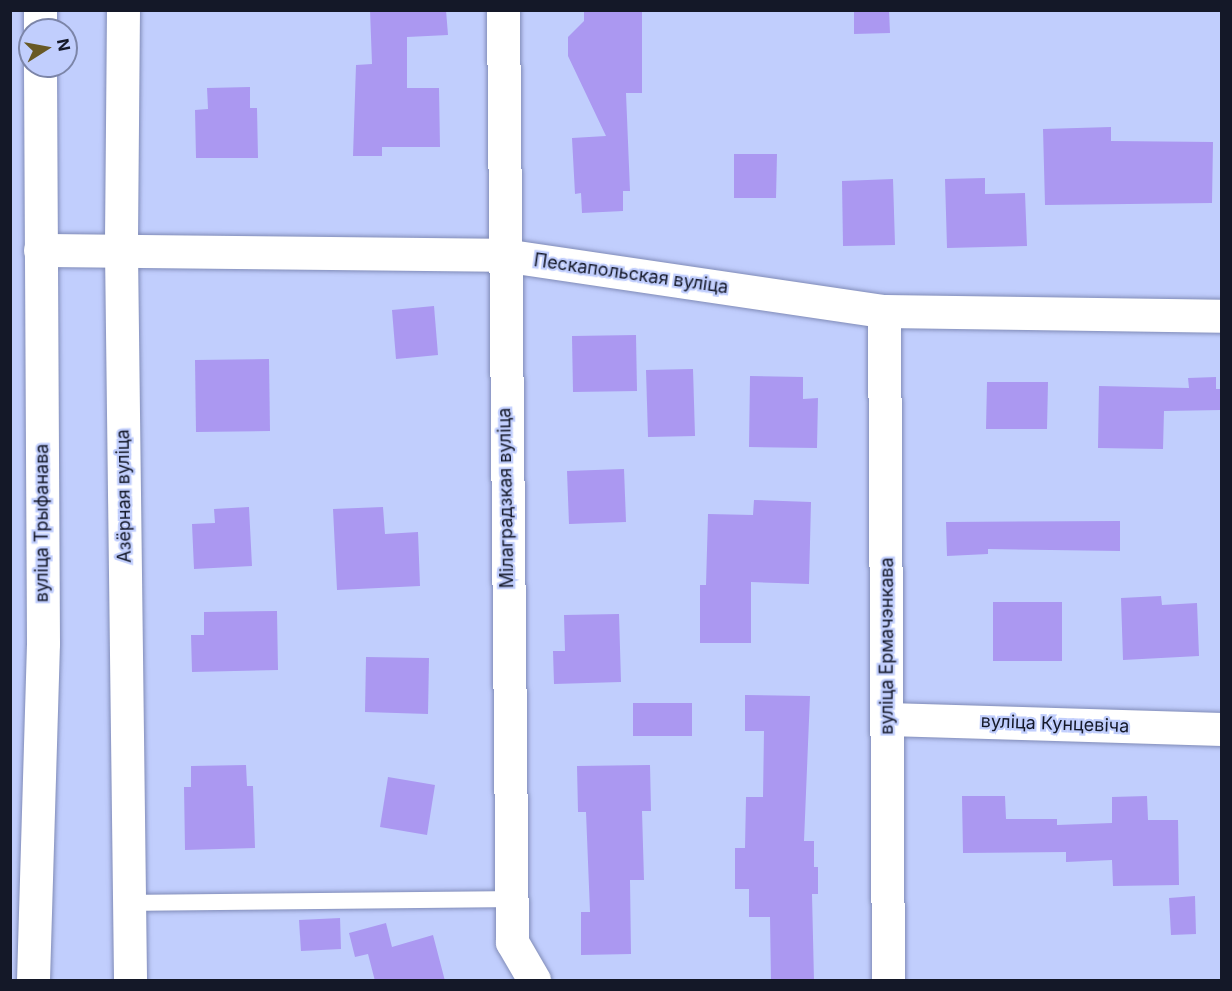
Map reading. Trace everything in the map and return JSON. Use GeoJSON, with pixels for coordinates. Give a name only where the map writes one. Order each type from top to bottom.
{"type":"FeatureCollection","features":[{"type":"Feature","properties":{"kind":"street","name":"Азёрная вуліца"},"geometry":{"type":"LineString","coordinates":[[123,10],[121,251],[130,981]]}},
{"type":"Feature","properties":{"kind":"street","name":"Мілаградзкая вуліца"},"geometry":{"type":"LineString","coordinates":[[503,10],[503,255],[512,942],[534,981]]}},
{"type":"Feature","properties":{"kind":"street","name":"вуліца Трыфанава"},"geometry":{"type":"LineString","coordinates":[[33,981],[43,643],[40,78]]}},
{"type":"Feature","properties":{"kind":"street","name":"Пескапольская вуліца"},"geometry":{"type":"LineString","coordinates":[[40,250],[503,255],[884,311],[1221,316]]}},
{"type":"Feature","properties":{"kind":"street","name":"вуліца Ермачэнкава"},"geometry":{"type":"LineString","coordinates":[[884,311],[888,981]]}},
{"type":"Feature","properties":{"kind":"street","name":"вуліца Кунцевіча"},"geometry":{"type":"LineString","coordinates":[[888,719],[1221,729]]}},
{"type":"Feature","properties":{"kind":"lane"},"geometry":{"type":"LineString","coordinates":[[128,903],[512,899]]}},
{"type":"Feature","properties":{"kind":"building"},"geometry":{"type":"Polygon","coordinates":[[[370,10],[446,10],[448,35],[407,37],[407,88],[439,88],[440,147],[382,147],[382,156],[353,156],[356,65],[372,64],[370,10]]]}},
{"type":"Feature","properties":{"kind":"building"},"geometry":{"type":"Polygon","coordinates":[[[584,10],[642,10],[642,93],[626,93],[630,191],[623,191],[623,211],[582,213],[581,193],[575,194],[572,138],[606,136],[568,56],[568,37],[584,21],[584,10]]]}},
{"type":"Feature","properties":{"kind":"building"},"geometry":{"type":"Polygon","coordinates":[[[854,10],[889,10],[890,33],[854,34],[854,10]]]}},
{"type":"Feature","properties":{"kind":"building"},"geometry":{"type":"Polygon","coordinates":[[[250,87],[250,108],[257,108],[258,158],[196,158],[195,110],[208,109],[207,88],[250,87]]]}},
{"type":"Feature","properties":{"kind":"building"},"geometry":{"type":"Polygon","coordinates":[[[1111,127],[1111,141],[1213,142],[1212,203],[1045,205],[1043,129],[1111,127]]]}},
{"type":"Feature","properties":{"kind":"building"},"geometry":{"type":"Polygon","coordinates":[[[734,154],[777,154],[776,198],[734,198],[734,154]]]}},
{"type":"Feature","properties":{"kind":"building"},"geometry":{"type":"Polygon","coordinates":[[[985,178],[985,194],[1025,193],[1027,246],[947,248],[945,179],[985,178]]]}},
{"type":"Feature","properties":{"kind":"building"},"geometry":{"type":"Polygon","coordinates":[[[893,179],[895,245],[843,246],[842,181],[893,179]]]}},
{"type":"Feature","properties":{"kind":"building"},"geometry":{"type":"Polygon","coordinates":[[[434,306],[438,355],[396,359],[392,310],[434,306]]]}},
{"type":"Feature","properties":{"kind":"building"},"geometry":{"type":"Polygon","coordinates":[[[636,335],[637,391],[573,392],[572,336],[636,335]]]}},
{"type":"Feature","properties":{"kind":"building"},"geometry":{"type":"Polygon","coordinates":[[[269,359],[270,431],[196,432],[195,360],[269,359]]]}},
{"type":"Feature","properties":{"kind":"building"},"geometry":{"type":"Polygon","coordinates":[[[693,369],[695,436],[648,437],[646,370],[693,369]]]}},
{"type":"Feature","properties":{"kind":"building"},"geometry":{"type":"Polygon","coordinates":[[[750,376],[803,377],[803,399],[818,398],[817,448],[749,447],[750,376]]]}},
{"type":"Feature","properties":{"kind":"building"},"geometry":{"type":"Polygon","coordinates":[[[1216,377],[1216,389],[1221,389],[1221,410],[1164,411],[1163,449],[1098,448],[1099,386],[1189,388],[1188,378],[1216,377]]]}},
{"type":"Feature","properties":{"kind":"building"},"geometry":{"type":"Polygon","coordinates":[[[987,382],[1048,382],[1047,429],[986,429],[987,382]]]}},
{"type":"Feature","properties":{"kind":"building"},"geometry":{"type":"Polygon","coordinates":[[[624,469],[626,522],[569,524],[567,471],[624,469]]]}},
{"type":"Feature","properties":{"kind":"building"},"geometry":{"type":"Polygon","coordinates":[[[754,500],[811,502],[809,584],[751,582],[751,643],[700,643],[700,585],[706,585],[708,514],[753,515],[754,500]]]}},
{"type":"Feature","properties":{"kind":"building"},"geometry":{"type":"Polygon","coordinates":[[[249,507],[252,566],[194,569],[192,524],[215,523],[214,509],[249,507]]]}},
{"type":"Feature","properties":{"kind":"building"},"geometry":{"type":"Polygon","coordinates":[[[383,507],[385,534],[418,532],[420,586],[337,590],[333,509],[383,507]]]}},
{"type":"Feature","properties":{"kind":"building"},"geometry":{"type":"Polygon","coordinates":[[[1120,521],[1120,551],[988,549],[988,554],[947,556],[946,522],[1120,521]]]}},
{"type":"Feature","properties":{"kind":"building"},"geometry":{"type":"Polygon","coordinates":[[[1161,596],[1162,605],[1197,603],[1199,656],[1123,660],[1121,598],[1161,596]]]}},
{"type":"Feature","properties":{"kind":"building"},"geometry":{"type":"Polygon","coordinates":[[[993,602],[1062,602],[1062,661],[993,661],[993,602]]]}},
{"type":"Feature","properties":{"kind":"building"},"geometry":{"type":"Polygon","coordinates":[[[277,611],[278,670],[192,672],[191,635],[204,635],[204,612],[277,611]]]}},
{"type":"Feature","properties":{"kind":"building"},"geometry":{"type":"Polygon","coordinates":[[[619,614],[621,682],[554,684],[553,651],[565,651],[564,615],[619,614]]]}},
{"type":"Feature","properties":{"kind":"building"},"geometry":{"type":"Polygon","coordinates":[[[366,657],[429,658],[428,714],[365,712],[366,657]]]}},
{"type":"Feature","properties":{"kind":"building"},"geometry":{"type":"Polygon","coordinates":[[[745,695],[810,696],[804,841],[814,841],[814,867],[818,867],[818,894],[812,894],[814,981],[771,981],[770,917],[749,917],[749,889],[735,889],[735,848],[745,848],[746,797],[763,797],[764,731],[745,731],[745,695]]]}},
{"type":"Feature","properties":{"kind":"building"},"geometry":{"type":"Polygon","coordinates":[[[633,703],[692,703],[692,736],[633,736],[633,703]]]}},
{"type":"Feature","properties":{"kind":"building"},"geometry":{"type":"Polygon","coordinates":[[[246,765],[247,786],[253,786],[255,848],[185,850],[184,787],[191,787],[191,766],[246,765]]]}},
{"type":"Feature","properties":{"kind":"building"},"geometry":{"type":"Polygon","coordinates":[[[650,765],[651,811],[642,811],[644,880],[630,880],[631,954],[581,955],[581,912],[590,912],[586,812],[578,812],[577,766],[650,765]]]}},
{"type":"Feature","properties":{"kind":"building"},"geometry":{"type":"Polygon","coordinates":[[[388,777],[435,785],[427,835],[380,827],[388,777]]]}},
{"type":"Feature","properties":{"kind":"building"},"geometry":{"type":"Polygon","coordinates":[[[962,796],[1005,796],[1006,819],[1057,819],[1057,825],[1112,823],[1112,797],[1147,796],[1148,820],[1178,820],[1179,885],[1113,886],[1112,860],[1066,862],[1066,852],[963,853],[962,796]]]}},
{"type":"Feature","properties":{"kind":"building"},"geometry":{"type":"Polygon","coordinates":[[[1195,896],[1196,934],[1171,935],[1169,898],[1195,896]]]}},
{"type":"Feature","properties":{"kind":"building"},"geometry":{"type":"Polygon","coordinates":[[[340,918],[341,949],[301,951],[299,920],[340,918]]]}},
{"type":"Feature","properties":{"kind":"building"},"geometry":{"type":"Polygon","coordinates":[[[386,923],[392,947],[433,935],[445,981],[375,981],[368,954],[355,957],[349,933],[386,923]]]}}]}
